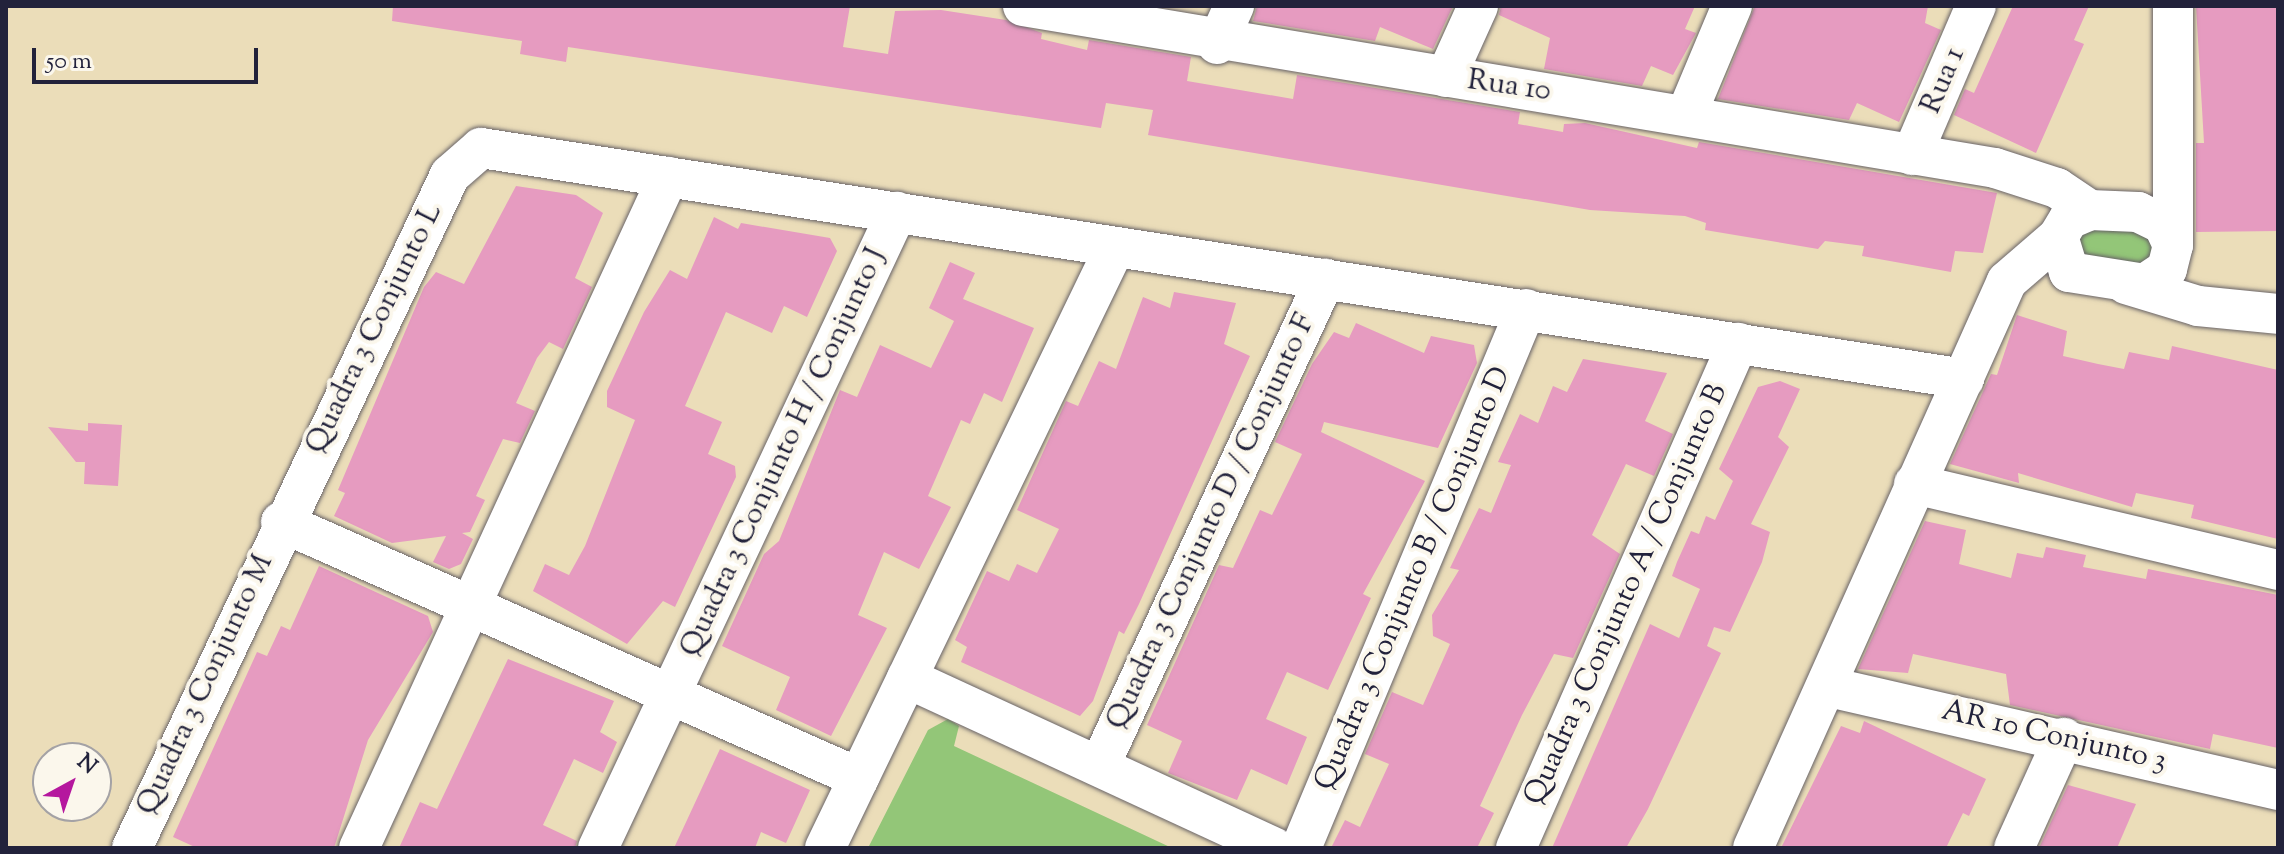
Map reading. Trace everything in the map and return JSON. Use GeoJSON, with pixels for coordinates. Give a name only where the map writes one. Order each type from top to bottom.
{"type":"FeatureCollection","features":[{"type":"Feature","properties":{"kind":"street","name":"Rua 10"},"geometry":{"type":"LineString","coordinates":[[1023,6],[1217,44],[1687,113],[1995,168],[2070,225]]}},
{"type":"Feature","properties":{"kind":"street"},"geometry":{"type":"LineString","coordinates":[[1217,44],[1234,6]]}},
{"type":"Feature","properties":{"kind":"street"},"geometry":{"type":"LineString","coordinates":[[1446,77],[1478,6]]}},
{"type":"Feature","properties":{"kind":"street"},"geometry":{"type":"LineString","coordinates":[[1687,113],[1732,6]]}},
{"type":"Feature","properties":{"kind":"street","name":"Rua 1"},"geometry":{"type":"LineString","coordinates":[[1912,155],[1976,6]]}},
{"type":"Feature","properties":{"kind":"street"},"geometry":{"type":"LineString","coordinates":[[1992,312],[2031,282],[2079,279],[2145,284],[2171,255],[2173,6]]}},
{"type":"Feature","properties":{"kind":"street"},"geometry":{"type":"LineString","coordinates":[[2138,212],[2165,170],[2174,139]]}},
{"type":"Feature","properties":{"kind":"street","name":"Quadra 3 Conjunto L"},"geometry":{"type":"LineString","coordinates":[[281,522],[450,175],[481,148],[668,177]]}},
{"type":"Feature","properties":{"kind":"street"},"geometry":{"type":"LineString","coordinates":[[359,848],[475,602],[668,177],[1964,379]]}},
{"type":"Feature","properties":{"kind":"street","name":"Quadra 3 Conjunto H / Conjunto J"},"geometry":{"type":"LineString","coordinates":[[598,848],[897,212]]}},
{"type":"Feature","properties":{"kind":"street"},"geometry":{"type":"LineString","coordinates":[[1753,848],[1829,687],[1914,484],[1992,312],[2024,259],[2070,225],[2138,212],[2163,224],[2171,255],[2264,312]]}},
{"type":"Feature","properties":{"kind":"street"},"geometry":{"type":"LineString","coordinates":[[2070,225],[2061,263],[2079,279]]}},
{"type":"Feature","properties":{"kind":"street"},"geometry":{"type":"LineString","coordinates":[[825,848],[1115,247]]}},
{"type":"Feature","properties":{"kind":"street","name":"Quadra 3 Conjunto D / Conjunto F"},"geometry":{"type":"LineString","coordinates":[[1100,765],[1325,279]]}},
{"type":"Feature","properties":{"kind":"street"},"geometry":{"type":"LineString","coordinates":[[2122,283],[2198,306],[2264,312]]}},
{"type":"Feature","properties":{"kind":"street","name":"Quadra 3 Conjunto B / Conjunto D"},"geometry":{"type":"LineString","coordinates":[[1301,848],[1526,309]]}},
{"type":"Feature","properties":{"kind":"street","name":"Quadra 3 Conjunto A / Conjunto B"},"geometry":{"type":"LineString","coordinates":[[1516,848],[1738,343]]}},
{"type":"Feature","properties":{"kind":"street"},"geometry":{"type":"LineString","coordinates":[[1914,484],[2278,570]]}},
{"type":"Feature","properties":{"kind":"street"},"geometry":{"type":"LineString","coordinates":[[281,522],[475,602],[859,778]]}},
{"type":"Feature","properties":{"kind":"street","name":"Quadra 3 Conjunto M"},"geometry":{"type":"LineString","coordinates":[[132,848],[281,522]]}},
{"type":"Feature","properties":{"kind":"street"},"geometry":{"type":"LineString","coordinates":[[907,678],[1275,848]]}},
{"type":"Feature","properties":{"kind":"street","name":"AR 10 Conjunto 3"},"geometry":{"type":"LineString","coordinates":[[1829,687],[2064,738],[2278,790]]}},
{"type":"Feature","properties":{"kind":"street"},"geometry":{"type":"LineString","coordinates":[[2014,848],[2064,738]]}},
{"type":"Feature","properties":{"kind":"green space"},"geometry":{"type":"Polygon","coordinates":[[[2137,216],[2156,254],[2140,265],[2085,262],[2071,227],[2137,216]]]}},
{"type":"Feature","properties":{"kind":"green space"},"geometry":{"type":"Polygon","coordinates":[[[948,719],[959,726],[954,746],[1172,848],[868,848],[928,730],[948,719]]]}},
{"type":"Feature","properties":{"kind":"building"},"geometry":{"type":"Polygon","coordinates":[[[393,6],[850,6],[843,47],[888,54],[895,11],[941,10],[1006,20],[1042,33],[1041,39],[1087,50],[1089,40],[1191,57],[1187,81],[1293,99],[1297,75],[1520,112],[1518,124],[1563,132],[1564,124],[1585,123],[1697,148],[1699,142],[1997,193],[1983,253],[1955,251],[1951,272],[1862,256],[1864,246],[1825,241],[1818,249],[1705,230],[1706,223],[1685,216],[1590,210],[1148,135],[1153,110],[1106,103],[1101,128],[568,47],[566,62],[520,54],[522,41],[392,21],[393,6]]]}},
{"type":"Feature","properties":{"kind":"building"},"geometry":{"type":"Polygon","coordinates":[[[1257,6],[1453,6],[1433,49],[1380,27],[1375,41],[1253,21],[1257,6]]]}},
{"type":"Feature","properties":{"kind":"building"},"geometry":{"type":"Polygon","coordinates":[[[1501,6],[1695,6],[1685,29],[1696,33],[1673,75],[1651,66],[1642,86],[1544,69],[1550,38],[1499,15],[1501,6]]]}},
{"type":"Feature","properties":{"kind":"building"},"geometry":{"type":"Polygon","coordinates":[[[1755,6],[1928,6],[1925,23],[1941,30],[1899,122],[1857,103],[1849,120],[1718,99],[1755,6]]]}},
{"type":"Feature","properties":{"kind":"building"},"geometry":{"type":"Polygon","coordinates":[[[2013,6],[2089,6],[2074,40],[2084,44],[2036,153],[1954,115],[1965,89],[1974,93],[2013,6]]]}},
{"type":"Feature","properties":{"kind":"building"},"geometry":{"type":"Polygon","coordinates":[[[2196,6],[2278,6],[2278,231],[2196,232],[2196,143],[2204,143],[2196,6]]]}},
{"type":"Feature","properties":{"kind":"building"},"geometry":{"type":"Polygon","coordinates":[[[516,186],[576,195],[603,213],[575,278],[592,287],[563,349],[549,342],[537,358],[516,403],[535,411],[520,443],[503,439],[476,496],[485,500],[470,532],[462,533],[473,539],[461,564],[449,569],[433,562],[446,536],[392,543],[334,516],[345,493],[338,490],[424,287],[436,272],[464,284],[516,186]]]}},
{"type":"Feature","properties":{"kind":"building"},"geometry":{"type":"Polygon","coordinates":[[[714,217],[738,229],[741,223],[830,238],[837,251],[807,317],[784,306],[772,333],[726,312],[685,406],[722,422],[708,454],[735,466],[736,477],[675,607],[663,601],[627,644],[533,591],[545,564],[569,575],[585,546],[635,420],[607,407],[607,391],[644,312],[670,270],[687,279],[714,217]]]}},
{"type":"Feature","properties":{"kind":"building"},"geometry":{"type":"Polygon","coordinates":[[[950,262],[975,273],[963,299],[1034,328],[1002,402],[984,393],[970,424],[961,420],[928,496],[951,507],[919,569],[884,552],[858,615],[887,628],[831,736],[776,710],[790,677],[722,646],[764,554],[779,541],[840,390],[857,397],[880,345],[931,368],[954,321],[929,308],[950,262]]]}},
{"type":"Feature","properties":{"kind":"building"},"geometry":{"type":"Polygon","coordinates":[[[1174,292],[1236,303],[1224,344],[1250,356],[1139,604],[1124,634],[1119,631],[1093,701],[1080,716],[961,662],[967,647],[955,640],[987,571],[1009,581],[1017,564],[1037,573],[1059,529],[1017,510],[1066,401],[1078,406],[1099,361],[1116,369],[1143,297],[1170,308],[1174,292]]]}},
{"type":"Feature","properties":{"kind":"building"},"geometry":{"type":"Polygon","coordinates":[[[2017,315],[2067,331],[2063,356],[2098,364],[2124,369],[2129,352],[2169,360],[2172,346],[2278,370],[2278,539],[2191,518],[2194,505],[2136,493],[2132,507],[2018,473],[2019,483],[1950,464],[1991,374],[1997,375],[2017,315]]]}},
{"type":"Feature","properties":{"kind":"building"},"geometry":{"type":"Polygon","coordinates":[[[1356,323],[1424,353],[1431,336],[1474,345],[1477,363],[1438,448],[1324,422],[1321,432],[1425,481],[1363,594],[1371,598],[1328,690],[1287,672],[1266,719],[1307,737],[1287,785],[1251,769],[1237,800],[1168,773],[1182,741],[1147,725],[1219,565],[1233,568],[1260,510],[1272,515],[1302,454],[1275,442],[1312,364],[1334,332],[1349,338],[1356,323]]]}},
{"type":"Feature","properties":{"kind":"building"},"geometry":{"type":"Polygon","coordinates":[[[1583,359],[1667,373],[1645,421],[1673,434],[1654,476],[1626,464],[1592,535],[1620,554],[1573,658],[1554,654],[1522,715],[1480,806],[1494,813],[1477,848],[1331,848],[1345,820],[1360,827],[1389,764],[1365,754],[1392,692],[1423,705],[1450,644],[1433,636],[1432,615],[1459,570],[1450,568],[1479,508],[1491,513],[1511,465],[1498,462],[1520,414],[1538,423],[1553,386],[1567,392],[1583,359]]]}},
{"type":"Feature","properties":{"kind":"building"},"geometry":{"type":"Polygon","coordinates":[[[1780,381],[1800,389],[1778,437],[1789,447],[1751,524],[1770,532],[1762,562],[1730,632],[1714,627],[1707,646],[1721,653],[1648,809],[1626,848],[1552,848],[1650,624],[1679,638],[1700,589],[1672,576],[1677,562],[1691,531],[1699,534],[1706,516],[1715,520],[1733,481],[1719,469],[1758,387],[1780,381]]]}},
{"type":"Feature","properties":{"kind":"building"},"geometry":{"type":"Polygon","coordinates":[[[88,423],[122,425],[118,486],[84,484],[85,462],[76,462],[48,427],[88,431],[88,423]]]}},
{"type":"Feature","properties":{"kind":"building"},"geometry":{"type":"Polygon","coordinates":[[[1925,521],[1966,530],[1959,564],[2011,578],[2017,553],[2043,558],[2046,547],[2086,555],[2083,567],[2146,579],[2148,569],[2278,595],[2278,748],[2213,734],[2210,749],[2010,705],[2006,674],[1913,654],[1908,673],[1858,669],[1925,521]]]}},
{"type":"Feature","properties":{"kind":"building"},"geometry":{"type":"Polygon","coordinates":[[[319,566],[428,616],[433,632],[368,740],[334,848],[197,848],[173,837],[257,652],[267,656],[281,626],[290,630],[319,566]]]}},
{"type":"Feature","properties":{"kind":"building"},"geometry":{"type":"Polygon","coordinates":[[[508,659],[614,701],[600,732],[617,742],[603,773],[574,759],[543,825],[577,841],[575,848],[399,848],[420,802],[437,809],[508,659]]]}},
{"type":"Feature","properties":{"kind":"building"},"geometry":{"type":"Polygon","coordinates":[[[1864,721],[1986,779],[1969,816],[1963,813],[1946,848],[1781,848],[1841,726],[1860,733],[1864,721]]]}},
{"type":"Feature","properties":{"kind":"building"},"geometry":{"type":"Polygon","coordinates":[[[720,749],[810,790],[786,843],[761,832],[755,848],[674,848],[720,749]]]}},
{"type":"Feature","properties":{"kind":"building"},"geometry":{"type":"Polygon","coordinates":[[[2068,785],[2136,804],[2117,848],[2039,848],[2068,785]]]}}]}
